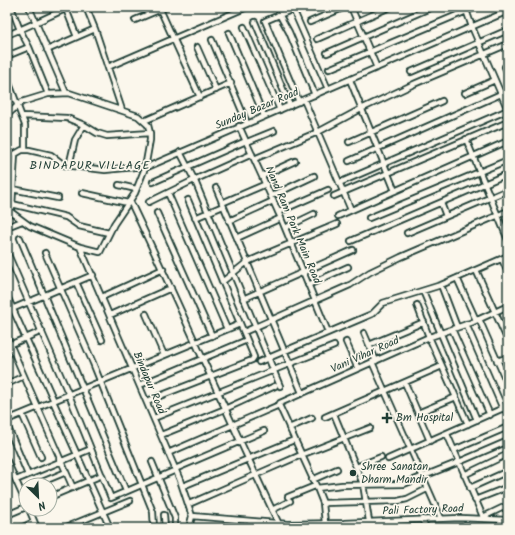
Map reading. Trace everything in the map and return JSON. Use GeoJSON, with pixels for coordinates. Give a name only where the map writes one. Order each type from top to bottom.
{"type":"FeatureCollection","features":[{"type":"Feature","properties":{"kind":"street"},"geometry":{"type":"LineString","coordinates":[[11,7],[20,30],[30,46],[48,94]]}},
{"type":"Feature","properties":{"kind":"street"},"geometry":{"type":"LineString","coordinates":[[29,7],[66,93]]}},
{"type":"Feature","properties":{"kind":"street"},"geometry":{"type":"LineString","coordinates":[[86,7],[95,29],[122,110]]}},
{"type":"Feature","properties":{"kind":"street"},"geometry":{"type":"LineString","coordinates":[[134,20],[159,8],[166,7]]}},
{"type":"Feature","properties":{"kind":"street"},"geometry":{"type":"LineString","coordinates":[[108,67],[247,7]]}},
{"type":"Feature","properties":{"kind":"street"},"geometry":{"type":"LineString","coordinates":[[298,7],[265,21],[318,132],[351,210]]}},
{"type":"Feature","properties":{"kind":"street"},"geometry":{"type":"LineString","coordinates":[[310,22],[345,7]]}},
{"type":"Feature","properties":{"kind":"street"},"geometry":{"type":"LineString","coordinates":[[351,7],[377,68]]}},
{"type":"Feature","properties":{"kind":"street"},"geometry":{"type":"LineString","coordinates":[[316,39],[390,7]]}},
{"type":"Feature","properties":{"kind":"street"},"geometry":{"type":"LineString","coordinates":[[327,53],[432,7]]}},
{"type":"Feature","properties":{"kind":"street"},"geometry":{"type":"LineString","coordinates":[[329,70],[466,9],[476,7]]}},
{"type":"Feature","properties":{"kind":"street"},"geometry":{"type":"LineString","coordinates":[[7,35],[68,8],[77,37]]}},
{"type":"Feature","properties":{"kind":"street"},"geometry":{"type":"LineString","coordinates":[[159,8],[200,96]]}},
{"type":"Feature","properties":{"kind":"street"},"geometry":{"type":"LineString","coordinates":[[293,9],[328,89]]}},
{"type":"Feature","properties":{"kind":"street"},"geometry":{"type":"LineString","coordinates":[[340,183],[383,163],[508,110],[472,27],[466,9]]}},
{"type":"Feature","properties":{"kind":"street","name":"Sunday Bazar Road"},"geometry":{"type":"LineString","coordinates":[[69,166],[112,170],[145,167],[239,126],[302,101],[508,11]]}},
{"type":"Feature","properties":{"kind":"street"},"geometry":{"type":"LineString","coordinates":[[280,14],[289,32],[314,95]]}},
{"type":"Feature","properties":{"kind":"street"},"geometry":{"type":"LineString","coordinates":[[255,22],[290,106]]}},
{"type":"Feature","properties":{"kind":"street"},"geometry":{"type":"LineString","coordinates":[[244,27],[280,110]]}},
{"type":"Feature","properties":{"kind":"street"},"geometry":{"type":"LineString","coordinates":[[47,50],[95,29]]}},
{"type":"Feature","properties":{"kind":"street"},"geometry":{"type":"LineString","coordinates":[[411,72],[508,30]]}},
{"type":"Feature","properties":{"kind":"street"},"geometry":{"type":"LineString","coordinates":[[229,33],[264,116]]}},
{"type":"Feature","properties":{"kind":"street"},"geometry":{"type":"LineString","coordinates":[[212,40],[247,123]]}},
{"type":"Feature","properties":{"kind":"street"},"geometry":{"type":"LineString","coordinates":[[150,202],[194,180],[318,132],[361,109],[508,44]]}},
{"type":"Feature","properties":{"kind":"street"},"geometry":{"type":"LineString","coordinates":[[7,56],[30,46]]}},
{"type":"Feature","properties":{"kind":"street"},"geometry":{"type":"LineString","coordinates":[[197,47],[216,90]]}},
{"type":"Feature","properties":{"kind":"street"},"geometry":{"type":"LineString","coordinates":[[505,67],[508,74]]}},
{"type":"Feature","properties":{"kind":"street"},"geometry":{"type":"LineString","coordinates":[[7,78],[18,104],[26,131],[25,150]]}},
{"type":"Feature","properties":{"kind":"street"},"geometry":{"type":"LineString","coordinates":[[350,80],[395,191]]}},
{"type":"Feature","properties":{"kind":"street"},"geometry":{"type":"LineString","coordinates":[[465,93],[495,80]]}},
{"type":"Feature","properties":{"kind":"street"},"geometry":{"type":"LineString","coordinates":[[144,120],[231,83]]}},
{"type":"Feature","properties":{"kind":"street"},"geometry":{"type":"LineString","coordinates":[[7,115],[18,104],[48,94],[66,93],[83,97],[138,116],[148,125],[150,133],[145,167],[136,189],[100,252],[80,247],[30,226],[7,209]]}},
{"type":"Feature","properties":{"kind":"street"},"geometry":{"type":"LineString","coordinates":[[348,161],[501,94]]}},
{"type":"Feature","properties":{"kind":"street"},"geometry":{"type":"LineString","coordinates":[[349,142],[442,101]]}},
{"type":"Feature","properties":{"kind":"street"},"geometry":{"type":"LineString","coordinates":[[22,116],[63,117],[84,125],[97,133],[107,136],[150,133]]}},
{"type":"Feature","properties":{"kind":"street"},"geometry":{"type":"LineString","coordinates":[[334,196],[508,122]]}},
{"type":"Feature","properties":{"kind":"street"},"geometry":{"type":"LineString","coordinates":[[7,154],[15,154],[25,150],[45,153],[62,164],[69,166],[75,140],[84,125]]}},
{"type":"Feature","properties":{"kind":"street","name":"Nand Ram Park Main Road"},"geometry":{"type":"LineString","coordinates":[[239,126],[281,218],[328,332]]}},
{"type":"Feature","properties":{"kind":"street"},"geometry":{"type":"LineString","coordinates":[[153,182],[274,130]]}},
{"type":"Feature","properties":{"kind":"street"},"geometry":{"type":"LineString","coordinates":[[466,139],[508,240]]}},
{"type":"Feature","properties":{"kind":"street"},"geometry":{"type":"LineString","coordinates":[[338,216],[508,141]]}},
{"type":"Feature","properties":{"kind":"street"},"geometry":{"type":"LineString","coordinates":[[161,435],[277,386],[273,370],[208,213],[188,166],[180,152]]}},
{"type":"Feature","properties":{"kind":"street"},"geometry":{"type":"LineString","coordinates":[[11,212],[15,154]]}},
{"type":"Feature","properties":{"kind":"street"},"geometry":{"type":"LineString","coordinates":[[369,218],[508,160]]}},
{"type":"Feature","properties":{"kind":"street"},"geometry":{"type":"LineString","coordinates":[[262,176],[295,161]]}},
{"type":"Feature","properties":{"kind":"street"},"geometry":{"type":"LineString","coordinates":[[351,241],[505,175]]}},
{"type":"Feature","properties":{"kind":"street"},"geometry":{"type":"LineString","coordinates":[[271,196],[314,176]]}},
{"type":"Feature","properties":{"kind":"street"},"geometry":{"type":"LineString","coordinates":[[195,218],[266,184]]}},
{"type":"Feature","properties":{"kind":"street"},"geometry":{"type":"LineString","coordinates":[[119,185],[136,189]]}},
{"type":"Feature","properties":{"kind":"street"},"geometry":{"type":"LineString","coordinates":[[7,188],[58,198]]}},
{"type":"Feature","properties":{"kind":"street"},"geometry":{"type":"LineString","coordinates":[[216,188],[302,393]]}},
{"type":"Feature","properties":{"kind":"street"},"geometry":{"type":"LineString","coordinates":[[278,212],[328,190]]}},
{"type":"Feature","properties":{"kind":"street"},"geometry":{"type":"LineString","coordinates":[[407,233],[508,190]]}},
{"type":"Feature","properties":{"kind":"street"},"geometry":{"type":"LineString","coordinates":[[82,193],[129,202]]}},
{"type":"Feature","properties":{"kind":"street"},"geometry":{"type":"LineString","coordinates":[[168,193],[227,329]]}},
{"type":"Feature","properties":{"kind":"street"},"geometry":{"type":"LineString","coordinates":[[147,401],[253,359],[244,332],[188,200]]}},
{"type":"Feature","properties":{"kind":"street"},"geometry":{"type":"LineString","coordinates":[[229,221],[273,201]]}},
{"type":"Feature","properties":{"kind":"street"},"geometry":{"type":"LineString","coordinates":[[129,202],[163,269],[239,441],[278,522]]}},
{"type":"Feature","properties":{"kind":"street"},"geometry":{"type":"LineString","coordinates":[[441,203],[446,216]]}},
{"type":"Feature","properties":{"kind":"street"},"geometry":{"type":"LineString","coordinates":[[12,204],[66,217],[79,226],[109,234]]}},
{"type":"Feature","properties":{"kind":"street"},"geometry":{"type":"LineString","coordinates":[[244,332],[350,285],[370,272],[401,257],[508,211]]}},
{"type":"Feature","properties":{"kind":"street"},"geometry":{"type":"LineString","coordinates":[[158,213],[212,336]]}},
{"type":"Feature","properties":{"kind":"street"},"geometry":{"type":"LineString","coordinates":[[285,228],[314,214]]}},
{"type":"Feature","properties":{"kind":"street"},"geometry":{"type":"LineString","coordinates":[[236,238],[281,218]]}},
{"type":"Feature","properties":{"kind":"street"},"geometry":{"type":"LineString","coordinates":[[7,228],[22,221]]}},
{"type":"Feature","properties":{"kind":"street"},"geometry":{"type":"LineString","coordinates":[[222,282],[247,262],[337,224]]}},
{"type":"Feature","properties":{"kind":"street"},"geometry":{"type":"LineString","coordinates":[[20,238],[126,491]]}},
{"type":"Feature","properties":{"kind":"street","name":"Bindapur Road"},"geometry":{"type":"LineString","coordinates":[[80,247],[183,486],[192,516],[190,528]]}},
{"type":"Feature","properties":{"kind":"street"},"geometry":{"type":"LineString","coordinates":[[243,299],[353,250]]}},
{"type":"Feature","properties":{"kind":"street"},"geometry":{"type":"LineString","coordinates":[[7,252],[69,395],[111,498],[239,441],[264,432]]}},
{"type":"Feature","properties":{"kind":"street"},"geometry":{"type":"LineString","coordinates":[[45,253],[61,288],[153,512],[154,528]]}},
{"type":"Feature","properties":{"kind":"street"},"geometry":{"type":"LineString","coordinates":[[259,362],[372,314],[383,303],[440,285],[508,256]]}},
{"type":"Feature","properties":{"kind":"street"},"geometry":{"type":"LineString","coordinates":[[502,259],[508,273]]}},
{"type":"Feature","properties":{"kind":"street"},"geometry":{"type":"LineString","coordinates":[[308,286],[348,266]]}},
{"type":"Feature","properties":{"kind":"street"},"geometry":{"type":"LineString","coordinates":[[102,297],[163,269]]}},
{"type":"Feature","properties":{"kind":"street"},"geometry":{"type":"LineString","coordinates":[[476,270],[496,311],[508,341]]}},
{"type":"Feature","properties":{"kind":"street"},"geometry":{"type":"LineString","coordinates":[[7,311],[92,275]]}},
{"type":"Feature","properties":{"kind":"street"},"geometry":{"type":"LineString","coordinates":[[457,278],[498,361],[508,385]]}},
{"type":"Feature","properties":{"kind":"street"},"geometry":{"type":"LineString","coordinates":[[76,282],[102,340]]}},
{"type":"Feature","properties":{"kind":"street"},"geometry":{"type":"LineString","coordinates":[[440,285],[454,328],[490,415]]}},
{"type":"Feature","properties":{"kind":"street"},"geometry":{"type":"LineString","coordinates":[[110,315],[171,288]]}},
{"type":"Feature","properties":{"kind":"street"},"geometry":{"type":"LineString","coordinates":[[423,291],[477,420]]}},
{"type":"Feature","properties":{"kind":"street"},"geometry":{"type":"LineString","coordinates":[[7,296],[109,528]]}},
{"type":"Feature","properties":{"kind":"street"},"geometry":{"type":"LineString","coordinates":[[417,305],[429,337],[468,424]]}},
{"type":"Feature","properties":{"kind":"street","name":"Vani Vihar Road"},"geometry":{"type":"LineString","coordinates":[[168,453],[279,405],[280,403],[302,393],[429,337],[478,320],[508,306]]}},
{"type":"Feature","properties":{"kind":"street"},"geometry":{"type":"LineString","coordinates":[[146,314],[164,355]]}},
{"type":"Feature","properties":{"kind":"street"},"geometry":{"type":"LineString","coordinates":[[369,345],[424,322]]}},
{"type":"Feature","properties":{"kind":"street"},"geometry":{"type":"LineString","coordinates":[[7,420],[240,324]]}},
{"type":"Feature","properties":{"kind":"street"},"geometry":{"type":"LineString","coordinates":[[466,324],[503,409]]}},
{"type":"Feature","properties":{"kind":"street"},"geometry":{"type":"LineString","coordinates":[[9,346],[42,332]]}},
{"type":"Feature","properties":{"kind":"street"},"geometry":{"type":"LineString","coordinates":[[364,333],[384,392],[441,518]]}},
{"type":"Feature","properties":{"kind":"street"},"geometry":{"type":"LineString","coordinates":[[7,337],[9,346],[38,407],[73,488]]}},
{"type":"Feature","properties":{"kind":"street"},"geometry":{"type":"LineString","coordinates":[[140,385],[247,340]]}},
{"type":"Feature","properties":{"kind":"street"},"geometry":{"type":"LineString","coordinates":[[346,342],[358,369]]}},
{"type":"Feature","properties":{"kind":"street"},"geometry":{"type":"LineString","coordinates":[[154,418],[334,346]]}},
{"type":"Feature","properties":{"kind":"street"},"geometry":{"type":"LineString","coordinates":[[498,361],[508,357]]}},
{"type":"Feature","properties":{"kind":"street"},"geometry":{"type":"LineString","coordinates":[[325,417],[442,366]]}},
{"type":"Feature","properties":{"kind":"street"},"geometry":{"type":"LineString","coordinates":[[7,384],[24,376]]}},
{"type":"Feature","properties":{"kind":"street"},"geometry":{"type":"LineString","coordinates":[[405,383],[430,441]]}},
{"type":"Feature","properties":{"kind":"street"},"geometry":{"type":"LineString","coordinates":[[418,413],[456,397]]}},
{"type":"Feature","properties":{"kind":"street"},"geometry":{"type":"LineString","coordinates":[[279,405],[323,503],[325,523]]}},
{"type":"Feature","properties":{"kind":"street"},"geometry":{"type":"LineString","coordinates":[[388,459],[508,406]]}},
{"type":"Feature","properties":{"kind":"street"},"geometry":{"type":"LineString","coordinates":[[22,414],[41,458]]}},
{"type":"Feature","properties":{"kind":"street"},"geometry":{"type":"LineString","coordinates":[[334,414],[364,484],[369,521]]}},
{"type":"Feature","properties":{"kind":"street"},"geometry":{"type":"LineString","coordinates":[[289,428],[312,418]]}},
{"type":"Feature","properties":{"kind":"street"},"geometry":{"type":"LineString","coordinates":[[7,425],[28,475]]}},
{"type":"Feature","properties":{"kind":"street"},"geometry":{"type":"LineString","coordinates":[[454,450],[508,427]]}},
{"type":"Feature","properties":{"kind":"street"},"geometry":{"type":"LineString","coordinates":[[189,504],[301,455],[370,428]]}},
{"type":"Feature","properties":{"kind":"street"},"geometry":{"type":"LineString","coordinates":[[447,434],[484,518],[508,505]]}},
{"type":"Feature","properties":{"kind":"street"},"geometry":{"type":"LineString","coordinates":[[183,486],[294,440]]}},
{"type":"Feature","properties":{"kind":"street"},"geometry":{"type":"LineString","coordinates":[[272,510],[289,499],[316,487],[364,484],[399,485],[508,441]]}},
{"type":"Feature","properties":{"kind":"street"},"geometry":{"type":"LineString","coordinates":[[16,480],[91,449]]}},
{"type":"Feature","properties":{"kind":"street"},"geometry":{"type":"LineString","coordinates":[[464,475],[508,454]]}},
{"type":"Feature","properties":{"kind":"street"},"geometry":{"type":"LineString","coordinates":[[356,467],[381,457]]}},
{"type":"Feature","properties":{"kind":"street"},"geometry":{"type":"LineString","coordinates":[[7,461],[18,484]]}},
{"type":"Feature","properties":{"kind":"street"},"geometry":{"type":"LineString","coordinates":[[152,462],[175,518],[175,528]]}},
{"type":"Feature","properties":{"kind":"street"},"geometry":{"type":"LineString","coordinates":[[312,480],[337,470]]}},
{"type":"Feature","properties":{"kind":"street"},"geometry":{"type":"LineString","coordinates":[[470,488],[508,471]]}},
{"type":"Feature","properties":{"kind":"street"},"geometry":{"type":"LineString","coordinates":[[54,477],[66,472]]}},
{"type":"Feature","properties":{"kind":"street"},"geometry":{"type":"LineString","coordinates":[[58,494],[102,475]]}},
{"type":"Feature","properties":{"kind":"street"},"geometry":{"type":"LineString","coordinates":[[475,500],[508,487]]}},
{"type":"Feature","properties":{"kind":"street"},"geometry":{"type":"LineString","coordinates":[[323,503],[402,500],[427,489]]}},
{"type":"Feature","properties":{"kind":"street"},"geometry":{"type":"LineString","coordinates":[[64,528],[130,501]]}},
{"type":"Feature","properties":{"kind":"street"},"geometry":{"type":"LineString","coordinates":[[7,515],[18,510]]}},
{"type":"Feature","properties":{"kind":"street"},"geometry":{"type":"LineString","coordinates":[[164,515],[165,528]]}},
{"type":"Feature","properties":{"kind":"street","name":"Pali Factory Road"},"geometry":{"type":"LineString","coordinates":[[192,516],[278,522],[288,526],[325,523],[344,525],[369,521],[441,518],[484,518],[508,520]]}},
{"type":"Feature","properties":{"kind":"street"},"geometry":{"type":"LineString","coordinates":[[32,517],[37,528]]}},
{"type":"Feature","properties":{"kind":"street"},"geometry":{"type":"LineString","coordinates":[[422,519],[426,528]]}},
{"type":"Feature","properties":{"kind":"street"},"geometry":{"type":"LineString","coordinates":[[245,528],[259,521]]}},
{"type":"Feature","properties":{"kind":"street"},"geometry":{"type":"LineString","coordinates":[[21,528],[34,522]]}},
{"type":"Feature","properties":{"kind":"place","name":"Bm Hospital"},"geometry":{"type":"Point","coordinates":[387,418]}},
{"type":"Feature","properties":{"kind":"place","name":"Shree Sanatan Dharm Mandir"},"geometry":{"type":"Point","coordinates":[353,473]}},
{"type":"Feature","properties":{"kind":"district","name":"BINDAPUR VILLAGE"},"geometry":{"type":"Point","coordinates":[90,165]}}]}
